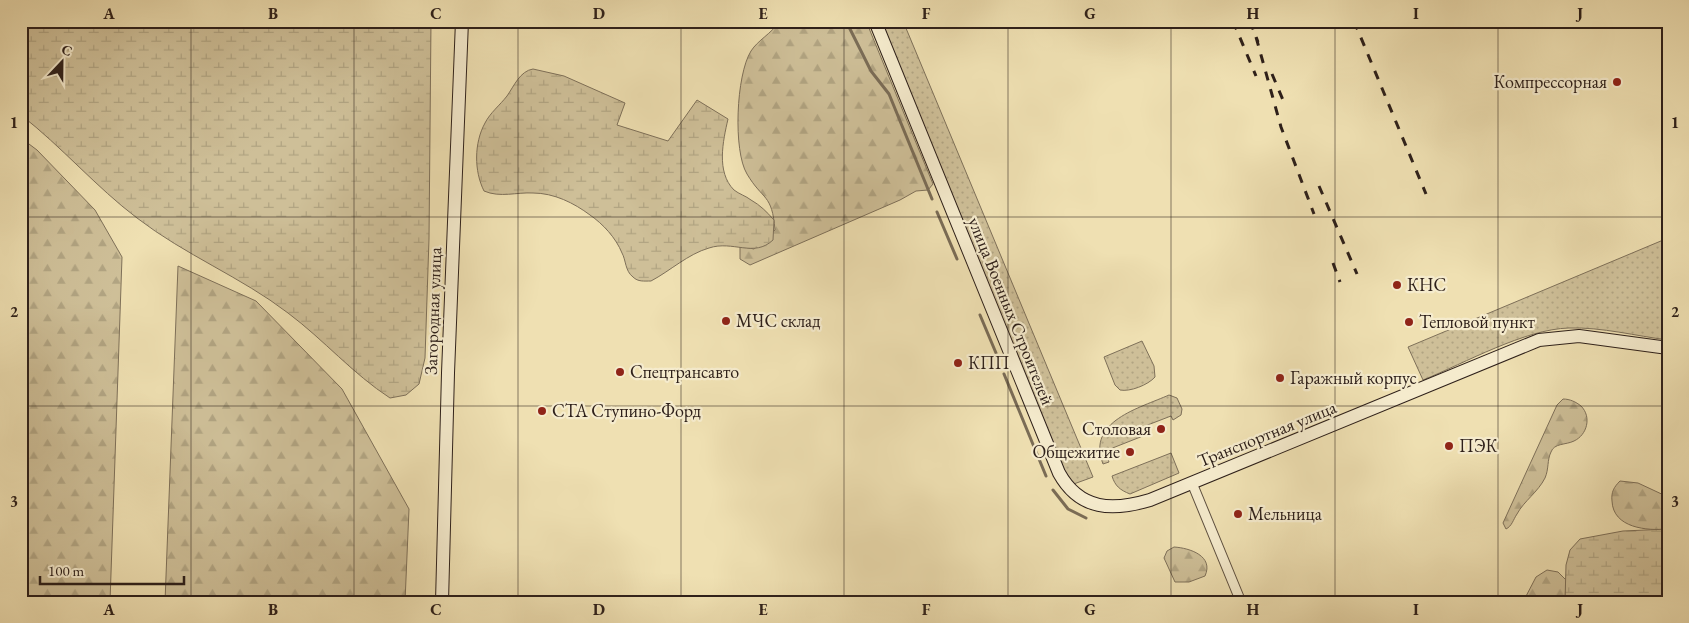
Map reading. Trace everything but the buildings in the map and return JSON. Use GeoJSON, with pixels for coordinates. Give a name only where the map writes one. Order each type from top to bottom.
{"type":"FeatureCollection","features":[{"type":"Feature","properties":{"kind":"street","name":"Загородная улица"},"geometry":{"type":"LineString","coordinates":[[442,602],[448,373],[462,21]]}},
{"type":"Feature","properties":{"kind":"street","name":"улица Военных Строителей"},"geometry":{"type":"LineString","coordinates":[[875,21],[1064,483],[1069,490],[1084,501],[1112,507],[1150,500],[1192,483]]}},
{"type":"Feature","properties":{"kind":"street","name":"Транспортная улица"},"geometry":{"type":"LineString","coordinates":[[1192,483],[1539,340],[1579,336],[1668,348]]}},
{"type":"Feature","properties":{"kind":"street"},"geometry":{"type":"LineString","coordinates":[[1192,483],[1241,602]]}},
{"type":"Feature","properties":{"kind":"green space"},"geometry":{"type":"Polygon","coordinates":[[[21,21],[431,21],[429,239],[425,358],[419,384],[406,395],[390,398],[376,389],[301,323],[270,300],[174,243],[137,218],[21,115],[21,21]]]}},
{"type":"Feature","properties":{"kind":"green space"},"geometry":{"type":"Polygon","coordinates":[[[780,21],[866,21],[933,184],[928,190],[916,191],[900,200],[750,265],[740,259],[740,246],[754,249],[775,230],[772,209],[766,198],[747,174],[743,163],[738,131],[739,94],[746,62],[751,51],[780,21]]]}},
{"type":"Feature","properties":{"kind":"green space"},"geometry":{"type":"Polygon","coordinates":[[[881,21],[903,21],[1093,477],[1071,485],[1067,480],[881,21]]]}},
{"type":"Feature","properties":{"kind":"green space"},"geometry":{"type":"Polygon","coordinates":[[[533,69],[564,76],[625,103],[617,125],[668,141],[697,100],[728,119],[722,156],[728,183],[734,190],[766,211],[774,220],[773,240],[758,248],[718,246],[709,248],[686,258],[651,281],[641,281],[635,279],[628,272],[619,247],[609,232],[577,206],[541,193],[496,194],[484,191],[477,166],[477,148],[481,131],[490,116],[518,80],[528,70],[533,69]]]}},
{"type":"Feature","properties":{"kind":"green space"},"geometry":{"type":"Polygon","coordinates":[[[21,138],[37,150],[95,210],[122,257],[110,602],[21,602],[21,138]]]}},
{"type":"Feature","properties":{"kind":"green space"},"geometry":{"type":"Polygon","coordinates":[[[1668,238],[1668,340],[1594,329],[1569,328],[1552,330],[1515,340],[1423,380],[1408,347],[1668,238]]]}},
{"type":"Feature","properties":{"kind":"green space"},"geometry":{"type":"Polygon","coordinates":[[[178,266],[256,301],[342,389],[409,509],[405,602],[165,602],[178,266]]]}},
{"type":"Feature","properties":{"kind":"green space"},"geometry":{"type":"Polygon","coordinates":[[[1142,341],[1154,366],[1155,377],[1139,387],[1120,390],[1115,385],[1104,357],[1142,341]]]}},
{"type":"Feature","properties":{"kind":"green space"},"geometry":{"type":"Polygon","coordinates":[[[1169,395],[1177,398],[1182,409],[1181,415],[1173,420],[1171,416],[1145,426],[1148,434],[1105,451],[1109,462],[1103,464],[1100,449],[1102,437],[1109,427],[1131,411],[1169,395]]]}},
{"type":"Feature","properties":{"kind":"green space"},"geometry":{"type":"Polygon","coordinates":[[[1563,399],[1575,402],[1584,410],[1587,420],[1585,430],[1574,441],[1553,449],[1545,478],[1520,509],[1511,525],[1506,529],[1503,523],[1557,405],[1563,399]]]}},
{"type":"Feature","properties":{"kind":"green space"},"geometry":{"type":"Polygon","coordinates":[[[1171,453],[1179,473],[1130,494],[1116,485],[1112,476],[1171,453]]]}},
{"type":"Feature","properties":{"kind":"green space"},"geometry":{"type":"Polygon","coordinates":[[[1620,481],[1638,483],[1668,497],[1668,529],[1632,526],[1618,517],[1614,510],[1612,495],[1613,490],[1620,481]]]}},
{"type":"Feature","properties":{"kind":"green space"},"geometry":{"type":"Polygon","coordinates":[[[1668,529],[1668,602],[1565,602],[1566,565],[1570,550],[1580,539],[1623,531],[1668,529]]]}},
{"type":"Feature","properties":{"kind":"green space"},"geometry":{"type":"Polygon","coordinates":[[[1174,547],[1187,549],[1199,554],[1206,563],[1205,576],[1189,582],[1175,582],[1164,558],[1167,551],[1174,547]]]}},
{"type":"Feature","properties":{"kind":"green space"},"geometry":{"type":"Polygon","coordinates":[[[1547,570],[1558,572],[1566,580],[1565,602],[1523,602],[1536,577],[1547,570]]]}},
{"type":"Feature","properties":{"kind":"waterway"},"geometry":{"type":"LineString","coordinates":[[846,21],[871,71],[889,94],[932,199]]}},
{"type":"Feature","properties":{"kind":"waterway"},"geometry":{"type":"LineString","coordinates":[[937,212],[957,259]]}},
{"type":"Feature","properties":{"kind":"waterway"},"geometry":{"type":"LineString","coordinates":[[980,315],[996,353]]}},
{"type":"Feature","properties":{"kind":"waterway"},"geometry":{"type":"LineString","coordinates":[[1004,374],[1046,476]]}},
{"type":"Feature","properties":{"kind":"waterway"},"geometry":{"type":"LineString","coordinates":[[1053,490],[1068,509],[1086,518]]}},
{"type":"Feature","properties":{"kind":"railway"},"geometry":{"type":"LineString","coordinates":[[1233,21],[1256,76]]}},
{"type":"Feature","properties":{"kind":"railway"},"geometry":{"type":"LineString","coordinates":[[1250,21],[1258,42]]}},
{"type":"Feature","properties":{"kind":"railway"},"geometry":{"type":"LineString","coordinates":[[1354,21],[1426,194]]}},
{"type":"Feature","properties":{"kind":"railway"},"geometry":{"type":"LineString","coordinates":[[1256,37],[1281,127],[1314,214]]}},
{"type":"Feature","properties":{"kind":"railway"},"geometry":{"type":"LineString","coordinates":[[1272,74],[1283,100]]}},
{"type":"Feature","properties":{"kind":"railway"},"geometry":{"type":"LineString","coordinates":[[1319,186],[1357,274]]}},
{"type":"Feature","properties":{"kind":"railway"},"geometry":{"type":"LineString","coordinates":[[1333,263],[1340,282]]}},
{"type":"Feature","properties":{"kind":"place","name":"Компрессорная"},"geometry":{"type":"Point","coordinates":[1617,82]}},
{"type":"Feature","properties":{"kind":"place","name":"КНС"},"geometry":{"type":"Point","coordinates":[1397,285]}},
{"type":"Feature","properties":{"kind":"place","name":"МЧС склад"},"geometry":{"type":"Point","coordinates":[726,321]}},
{"type":"Feature","properties":{"kind":"place","name":"Тепловой пункт"},"geometry":{"type":"Point","coordinates":[1409,322]}},
{"type":"Feature","properties":{"kind":"place","name":"КПП"},"geometry":{"type":"Point","coordinates":[958,363]}},
{"type":"Feature","properties":{"kind":"place","name":"Спецтрансавто"},"geometry":{"type":"Point","coordinates":[620,372]}},
{"type":"Feature","properties":{"kind":"place","name":"Гаражный корпус"},"geometry":{"type":"Point","coordinates":[1280,378]}},
{"type":"Feature","properties":{"kind":"place","name":"СТА Ступино-Форд"},"geometry":{"type":"Point","coordinates":[542,411]}},
{"type":"Feature","properties":{"kind":"place","name":"Столовая"},"geometry":{"type":"Point","coordinates":[1161,429]}},
{"type":"Feature","properties":{"kind":"place","name":"ПЭК"},"geometry":{"type":"Point","coordinates":[1449,446]}},
{"type":"Feature","properties":{"kind":"place","name":"Общежитие"},"geometry":{"type":"Point","coordinates":[1130,452]}},
{"type":"Feature","properties":{"kind":"place","name":"Мельница"},"geometry":{"type":"Point","coordinates":[1238,514]}}]}
